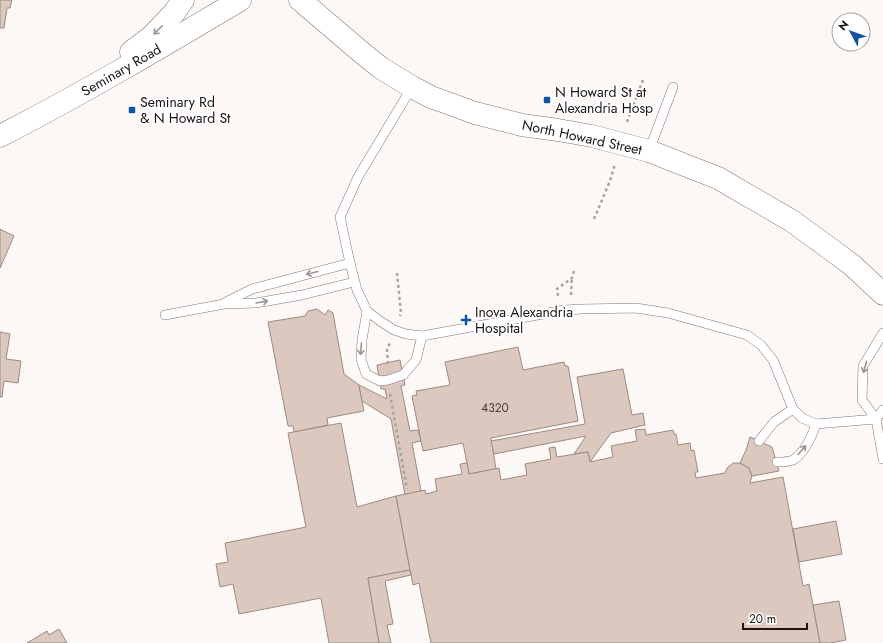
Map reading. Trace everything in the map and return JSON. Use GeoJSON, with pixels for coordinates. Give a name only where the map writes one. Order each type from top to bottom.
{"type":"FeatureCollection","features":[{"type":"Feature","properties":{"kind":"street"},"geometry":{"type":"LineString","coordinates":[[84,91],[151,36],[174,13],[183,0]]}},
{"type":"Feature","properties":{"kind":"street","name":"Seminary Road"},"geometry":{"type":"LineString","coordinates":[[0,136],[42,115],[240,0]]}},
{"type":"Feature","properties":{"kind":"street","name":"North Howard Street"},"geometry":{"type":"LineString","coordinates":[[300,0],[381,68],[431,97],[475,114],[522,125],[592,136],[649,151],[718,178],[792,221],[852,265],[883,294]]}},
{"type":"Feature","properties":{"kind":"lane"},"geometry":{"type":"LineString","coordinates":[[412,87],[358,177],[340,217],[357,290],[367,311],[380,321],[394,330],[406,334],[422,336],[565,310],[636,308],[668,313],[747,335],[761,346],[773,360],[793,410],[802,418],[816,424],[876,419],[883,410]]}},
{"type":"Feature","properties":{"kind":"lane"},"geometry":{"type":"LineString","coordinates":[[649,151],[673,87]]}},
{"type":"Feature","properties":{"kind":"lane"},"geometry":{"type":"LineString","coordinates":[[224,304],[252,289],[350,263]]}},
{"type":"Feature","properties":{"kind":"lane"},"geometry":{"type":"LineString","coordinates":[[165,316],[224,304],[256,303],[302,295],[354,282]]}},
{"type":"Feature","properties":{"kind":"lane"},"geometry":{"type":"LineString","coordinates":[[367,311],[362,340],[361,359],[366,374],[380,381],[403,376],[416,360],[422,336]]}},
{"type":"Feature","properties":{"kind":"lane"},"geometry":{"type":"LineString","coordinates":[[883,333],[863,366],[862,400],[876,419],[883,459]]}},
{"type":"Feature","properties":{"kind":"lane"},"geometry":{"type":"LineString","coordinates":[[759,441],[774,422],[793,410]]}},
{"type":"Feature","properties":{"kind":"lane"},"geometry":{"type":"LineString","coordinates":[[777,462],[792,460],[802,451],[812,436],[816,424]]}},
{"type":"Feature","properties":{"kind":"path"},"geometry":{"type":"LineString","coordinates":[[571,297],[574,271]]}},
{"type":"Feature","properties":{"kind":"path"},"geometry":{"type":"LineString","coordinates":[[562,296],[558,296],[557,290],[572,278]]}},
{"type":"Feature","properties":{"kind":"building"},"geometry":{"type":"Polygon","coordinates":[[[0,0],[12,0],[10,8],[7,8],[4,28],[0,28],[0,0]]]}},
{"type":"Feature","properties":{"kind":"building"},"geometry":{"type":"Polygon","coordinates":[[[0,229],[14,236],[0,268],[0,229]]]}},
{"type":"Feature","properties":{"kind":"building"},"geometry":{"type":"Polygon","coordinates":[[[317,309],[325,315],[328,310],[333,313],[344,374],[359,385],[364,411],[327,418],[328,425],[294,432],[293,426],[288,426],[268,322],[305,316],[308,311],[317,309]]]}},
{"type":"Feature","properties":{"kind":"building"},"geometry":{"type":"Polygon","coordinates":[[[0,332],[10,334],[6,359],[21,361],[18,383],[4,381],[2,397],[0,397],[0,332]]]}},
{"type":"Feature","properties":{"kind":"building"},"geometry":{"type":"Polygon","coordinates":[[[518,347],[523,370],[564,362],[565,366],[568,366],[578,421],[491,438],[496,469],[469,474],[463,443],[423,451],[412,396],[417,395],[416,391],[450,385],[445,362],[518,347]]]}},
{"type":"Feature","properties":{"kind":"building"},"geometry":{"type":"Polygon","coordinates":[[[400,360],[405,385],[401,386],[410,431],[418,430],[421,441],[412,443],[421,491],[405,495],[391,419],[362,401],[359,385],[387,399],[385,389],[381,389],[377,365],[400,360]]]}},
{"type":"Feature","properties":{"kind":"building"},"geometry":{"type":"Polygon","coordinates":[[[623,369],[632,415],[643,413],[645,425],[611,433],[590,462],[588,452],[574,454],[586,436],[494,454],[491,441],[585,424],[577,377],[623,369]]]}},
{"type":"Feature","properties":{"kind":"building"},"geometry":{"type":"Polygon","coordinates":[[[341,423],[357,507],[396,496],[410,570],[368,578],[379,643],[329,643],[321,598],[239,614],[233,584],[220,587],[216,564],[228,562],[225,543],[306,527],[288,433],[341,423]]]}},
{"type":"Feature","properties":{"kind":"building"},"geometry":{"type":"Polygon","coordinates":[[[645,429],[646,435],[673,430],[674,434],[676,434],[678,445],[690,443],[691,451],[694,450],[698,472],[695,472],[696,478],[725,473],[727,468],[733,463],[740,463],[749,468],[752,476],[750,483],[783,477],[803,586],[809,584],[820,643],[431,643],[419,583],[413,585],[396,496],[425,490],[426,494],[437,491],[435,479],[462,474],[460,464],[467,463],[469,474],[499,468],[501,480],[527,475],[525,464],[551,459],[549,448],[555,447],[557,457],[588,452],[590,462],[613,457],[611,446],[637,441],[635,430],[645,429]]]}},
{"type":"Feature","properties":{"kind":"building"},"geometry":{"type":"Polygon","coordinates":[[[750,437],[772,447],[779,471],[752,476],[749,468],[740,463],[750,437]]]}},
{"type":"Feature","properties":{"kind":"building"},"geometry":{"type":"Polygon","coordinates":[[[836,521],[842,554],[799,562],[793,529],[836,521]]]}},
{"type":"Feature","properties":{"kind":"building"},"geometry":{"type":"Polygon","coordinates":[[[410,570],[411,575],[385,581],[393,624],[387,625],[391,643],[379,643],[368,578],[410,570]]]}},
{"type":"Feature","properties":{"kind":"building"},"geometry":{"type":"Polygon","coordinates":[[[839,601],[846,640],[820,643],[813,605],[839,601]]]}},
{"type":"Feature","properties":{"kind":"building"},"geometry":{"type":"Polygon","coordinates":[[[59,629],[67,643],[27,643],[47,631],[49,635],[59,629]]]}},
{"type":"Feature","properties":{"kind":"place","name":"N Howard St at Alexandria Hosp"},"geometry":{"type":"Point","coordinates":[547,100]}},
{"type":"Feature","properties":{"kind":"place","name":"Seminary Rd & N Howard St"},"geometry":{"type":"Point","coordinates":[132,110]}},
{"type":"Feature","properties":{"kind":"place","name":"Inova Alexandria Hospital"},"geometry":{"type":"Point","coordinates":[466,320]}}]}
